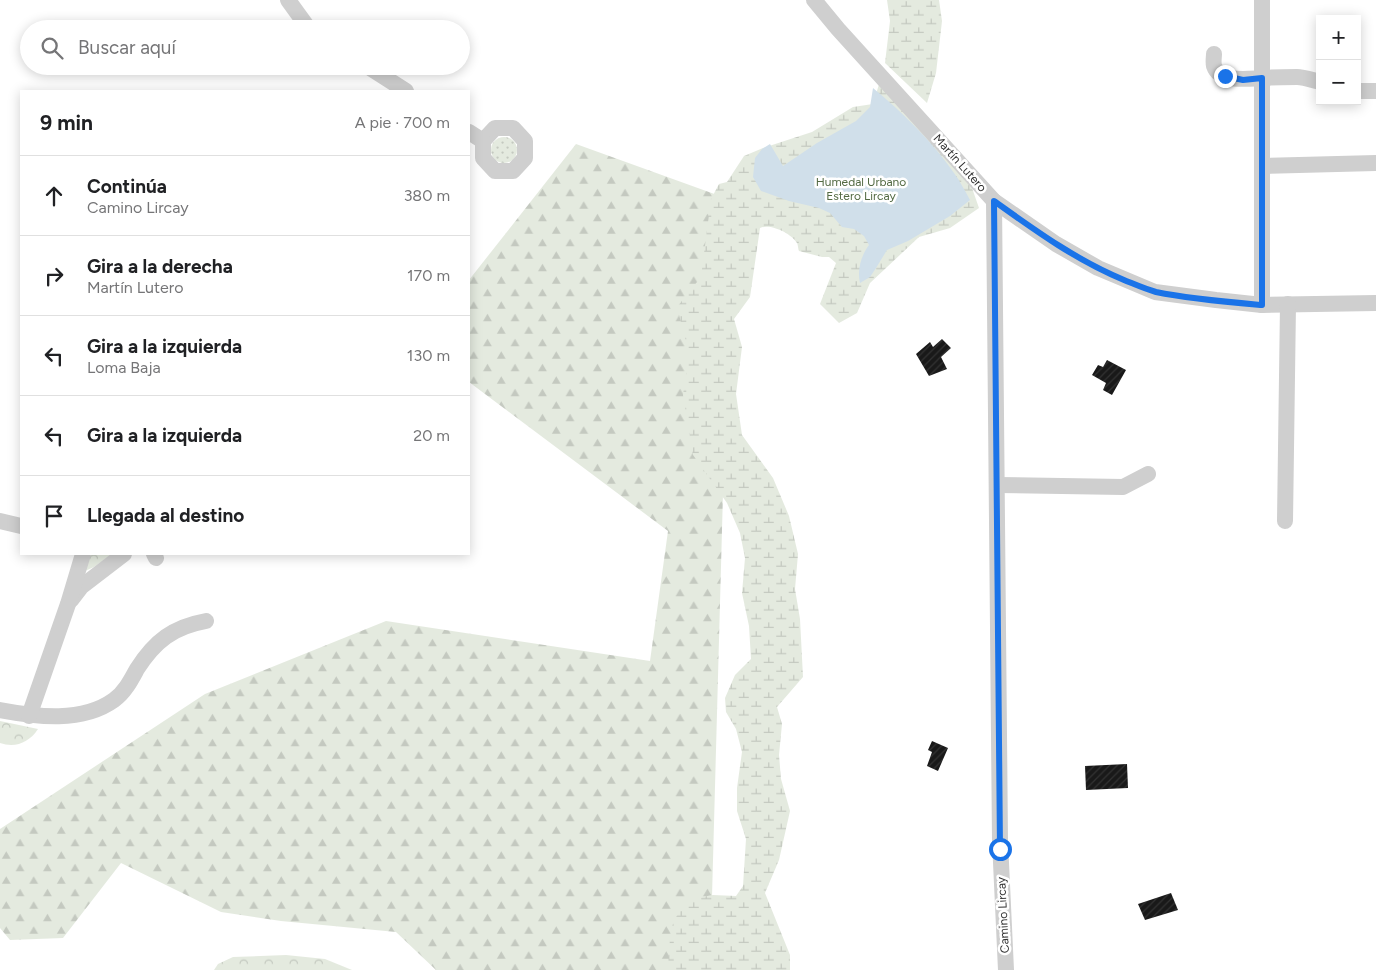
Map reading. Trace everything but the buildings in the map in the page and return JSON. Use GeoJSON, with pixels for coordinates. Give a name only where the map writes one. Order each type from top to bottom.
{"type":"FeatureCollection","features":[{"type":"Feature","properties":{"kind":"street"},"geometry":{"type":"LineString","coordinates":[[288,0],[302,20]]}},
{"type":"Feature","properties":{"kind":"street","name":"Martín Lutero"},"geometry":{"type":"LineString","coordinates":[[814,0],[994,201],[1056,244],[1098,268],[1155,292],[1185,296],[1262,305],[1376,303]]}},
{"type":"Feature","properties":{"kind":"street"},"geometry":{"type":"LineString","coordinates":[[1262,0],[1262,305]]}},
{"type":"Feature","properties":{"kind":"street"},"geometry":{"type":"LineString","coordinates":[[1214,54],[1214,66],[1218,72],[1225,76],[1243,80],[1299,77],[1316,81]]}},
{"type":"Feature","properties":{"kind":"street"},"geometry":{"type":"LineString","coordinates":[[381,75],[404,90]]}},
{"type":"Feature","properties":{"kind":"street"},"geometry":{"type":"LineString","coordinates":[[1361,91],[1376,91]]}},
{"type":"Feature","properties":{"kind":"street"},"geometry":{"type":"LineString","coordinates":[[470,133],[483,141]]}},
{"type":"Feature","properties":{"kind":"street"},"geometry":{"type":"LineString","coordinates":[[1262,166],[1376,163]]}},
{"type":"Feature","properties":{"kind":"street","name":"Camino Lircay"},"geometry":{"type":"LineString","coordinates":[[994,201],[1000,841],[1006,970]]}},
{"type":"Feature","properties":{"kind":"street"},"geometry":{"type":"LineString","coordinates":[[1286,521],[1288,304]]}},
{"type":"Feature","properties":{"kind":"street"},"geometry":{"type":"LineString","coordinates":[[997,485],[1123,487],[1148,474]]}},
{"type":"Feature","properties":{"kind":"street"},"geometry":{"type":"LineString","coordinates":[[0,521],[20,526]]}},
{"type":"Feature","properties":{"kind":"street"},"geometry":{"type":"LineString","coordinates":[[29,716],[68,604],[83,555]]}},
{"type":"Feature","properties":{"kind":"street"},"geometry":{"type":"LineString","coordinates":[[68,604],[81,587],[123,555]]}},
{"type":"Feature","properties":{"kind":"street"},"geometry":{"type":"LineString","coordinates":[[0,710],[29,716],[82,714],[98,710],[115,699],[127,687],[148,652],[160,640],[178,629],[197,622],[206,621]]}},
{"type":"Feature","properties":{"kind":"green space"},"geometry":{"type":"Polygon","coordinates":[[[887,0],[939,0],[942,21],[936,73],[927,103],[885,63],[890,21],[887,0]]]}},
{"type":"Feature","properties":{"kind":"green space","name":"Humedal Urbano Estero Lircay"},"geometry":{"type":"Polygon","coordinates":[[[880,81],[972,188],[979,208],[950,228],[919,237],[870,283],[857,313],[839,323],[820,304],[836,263],[829,257],[799,251],[794,239],[780,230],[769,227],[760,228],[750,297],[734,319],[742,347],[736,394],[742,435],[773,478],[789,516],[798,554],[795,589],[800,619],[803,677],[777,707],[782,724],[779,755],[781,779],[790,811],[779,860],[765,893],[790,955],[790,970],[668,970],[672,927],[682,909],[693,901],[706,896],[736,896],[743,886],[746,839],[737,811],[737,788],[742,752],[736,729],[726,712],[725,698],[735,675],[751,659],[749,626],[742,593],[745,558],[740,533],[727,503],[693,455],[683,395],[689,353],[677,307],[701,277],[711,199],[719,184],[727,182],[744,156],[812,132],[853,107],[873,104],[880,81]]]}},
{"type":"Feature","properties":{"kind":"green space"},"geometry":{"type":"Polygon","coordinates":[[[504,137],[513,141],[517,150],[513,159],[504,163],[495,159],[491,150],[495,141],[504,137]]]}},
{"type":"Feature","properties":{"kind":"green space"},"geometry":{"type":"Polygon","coordinates":[[[576,144],[731,200],[710,970],[436,970],[396,932],[281,921],[221,912],[121,863],[63,938],[10,940],[0,928],[0,829],[205,694],[386,621],[650,661],[668,531],[470,383],[470,279],[576,144]]]}},
{"type":"Feature","properties":{"kind":"green space"},"geometry":{"type":"Polygon","coordinates":[[[90,555],[111,555],[94,567],[85,571],[90,555]]]}},
{"type":"Feature","properties":{"kind":"green space"},"geometry":{"type":"Polygon","coordinates":[[[0,721],[38,729],[30,738],[21,743],[11,745],[0,743],[0,721]]]}},
{"type":"Feature","properties":{"kind":"green space"},"geometry":{"type":"Polygon","coordinates":[[[286,955],[325,959],[352,970],[214,970],[218,964],[233,957],[286,955]]]}},
{"type":"Feature","properties":{"kind":"shaded area"},"geometry":{"type":"Polygon","coordinates":[[[873,88],[906,117],[927,139],[956,176],[970,200],[950,216],[908,241],[887,250],[870,277],[860,283],[860,263],[869,245],[864,236],[854,229],[842,227],[830,213],[819,208],[789,201],[761,191],[753,177],[755,158],[762,149],[770,144],[783,166],[817,143],[856,121],[870,107],[873,88]]]}},
{"type":"Feature","properties":{"kind":"route"},"geometry":{"type":"LineString","coordinates":[[1000,849],[994,201],[1077,257],[1136,285],[1155,292],[1262,305],[1262,78],[1243,80],[1225,76]]}}]}
